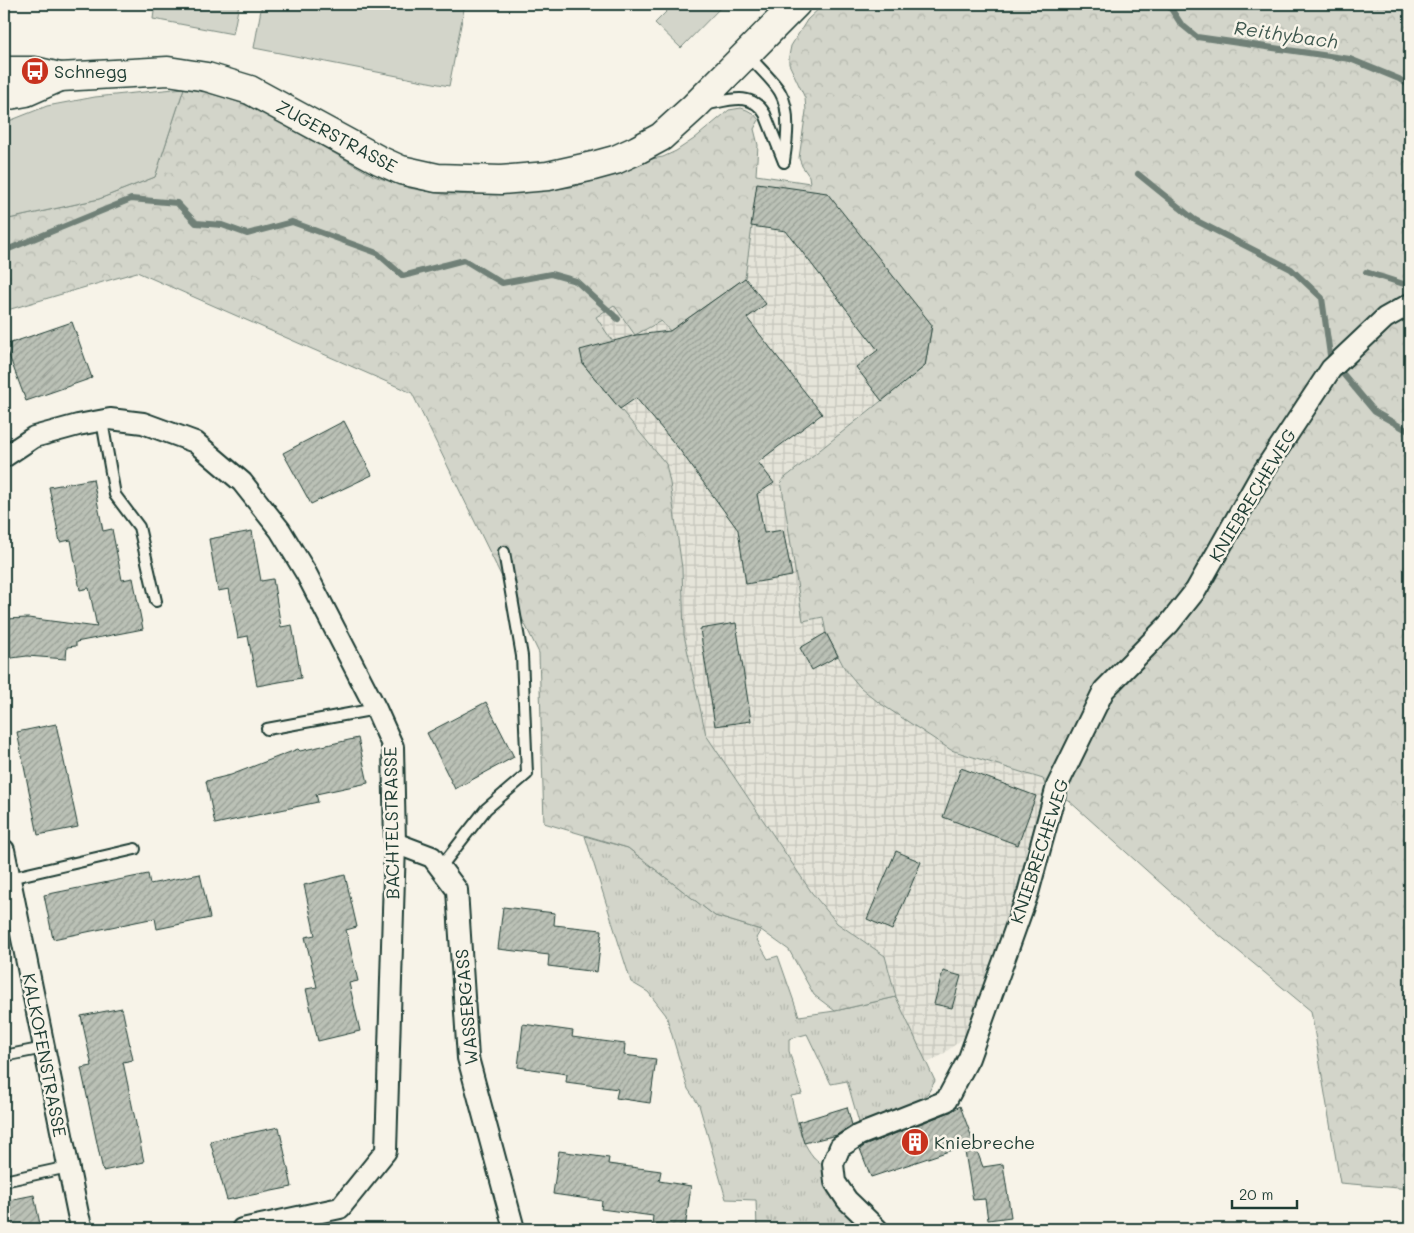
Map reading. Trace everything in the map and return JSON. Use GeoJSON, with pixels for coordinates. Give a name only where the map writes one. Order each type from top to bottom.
{"type":"FeatureCollection","features":[{"type":"Feature","properties":{"kind":"main road","name":"ZUGERSTRASSE"},"geometry":{"type":"LineString","coordinates":[[4,72],[35,71],[60,76],[168,71],[207,78],[250,90],[379,160],[402,170],[437,178],[502,180],[548,176],[615,160],[661,137],[694,107],[796,4]]}},
{"type":"Feature","properties":{"kind":"main road","name":"ZUGERSTRASSE"},"geometry":{"type":"LineString","coordinates":[[4,96],[26,92],[60,76]]}},
{"type":"Feature","properties":{"kind":"street","name":"KNIEBRECHEWEG"},"geometry":{"type":"LineString","coordinates":[[877,1229],[847,1200],[835,1182],[833,1164],[840,1147],[858,1135],[946,1101],[969,1058],[1028,893],[1057,786],[1104,690],[1169,624],[1196,590],[1261,474],[1331,369],[1385,318],[1410,304]]}},
{"type":"Feature","properties":{"kind":"street"},"geometry":{"type":"LineString","coordinates":[[4,457],[34,438],[78,425],[106,420]]}},
{"type":"Feature","properties":{"kind":"street","name":"BACHTELSTRASSE"},"geometry":{"type":"LineString","coordinates":[[106,420],[143,423],[195,442],[242,482],[280,530],[306,573],[376,709],[392,747],[395,843],[386,1151],[340,1208],[305,1219],[242,1229]]}},
{"type":"Feature","properties":{"kind":"street","name":"WASSERGASS"},"geometry":{"type":"LineString","coordinates":[[395,843],[432,857],[457,890],[468,1058],[514,1229]]}},
{"type":"Feature","properties":{"kind":"street","name":"KALKOFENSTRASSE"},"geometry":{"type":"LineString","coordinates":[[4,850],[82,1229]]}},
{"type":"Feature","properties":{"kind":"lane"},"geometry":{"type":"LineString","coordinates":[[694,107],[741,99],[755,102],[765,114],[784,162],[787,139],[786,108],[780,93],[746,54]]}},
{"type":"Feature","properties":{"kind":"lane"},"geometry":{"type":"LineString","coordinates":[[106,420],[115,495],[138,527],[156,600]]}},
{"type":"Feature","properties":{"kind":"lane"},"geometry":{"type":"LineString","coordinates":[[440,868],[486,809],[527,774],[522,656],[504,552]]}},
{"type":"Feature","properties":{"kind":"lane"},"geometry":{"type":"LineString","coordinates":[[267,729],[376,709]]}},
{"type":"Feature","properties":{"kind":"lane"},"geometry":{"type":"LineString","coordinates":[[10,878],[135,849]]}},
{"type":"Feature","properties":{"kind":"lane"},"geometry":{"type":"LineString","coordinates":[[4,1056],[44,1048]]}},
{"type":"Feature","properties":{"kind":"lane"},"geometry":{"type":"LineString","coordinates":[[4,1181],[68,1167]]}},
{"type":"Feature","properties":{"kind":"shaded area"},"geometry":{"type":"Polygon","coordinates":[[[757,183],[827,193],[932,325],[925,366],[781,481],[804,621],[823,617],[826,633],[845,669],[951,750],[1043,779],[1047,790],[987,986],[966,1036],[942,1055],[926,1064],[896,997],[885,956],[837,923],[812,893],[706,735],[684,635],[682,568],[670,483],[665,467],[583,364],[580,350],[596,317],[615,304],[661,321],[745,278],[757,183]]]}},
{"type":"Feature","properties":{"kind":"green space"},"geometry":{"type":"Polygon","coordinates":[[[155,4],[239,4],[233,34],[153,19],[155,4]]]}},
{"type":"Feature","properties":{"kind":"green space"},"geometry":{"type":"Polygon","coordinates":[[[262,4],[465,4],[449,86],[254,48],[262,4]]]}},
{"type":"Feature","properties":{"kind":"green space"},"geometry":{"type":"Polygon","coordinates":[[[674,4],[724,4],[681,48],[655,23],[674,4]]]}},
{"type":"Feature","properties":{"kind":"green space"},"geometry":{"type":"Polygon","coordinates":[[[824,4],[1410,4],[1410,1189],[1340,1183],[1311,1011],[1213,930],[1068,800],[1047,790],[1043,779],[951,750],[878,702],[860,687],[845,669],[826,633],[823,617],[803,621],[781,481],[925,366],[932,325],[758,183],[745,278],[670,331],[661,321],[635,335],[614,305],[596,317],[613,342],[581,351],[583,364],[666,464],[682,568],[684,635],[706,735],[812,893],[837,923],[885,956],[896,997],[835,1011],[814,995],[789,950],[761,930],[715,916],[628,848],[544,823],[539,653],[412,393],[137,272],[4,311],[4,220],[99,199],[155,177],[184,88],[224,97],[262,112],[374,176],[409,188],[449,195],[529,192],[572,187],[613,175],[646,160],[663,157],[676,151],[694,139],[729,110],[741,108],[754,114],[759,120],[754,129],[758,145],[756,175],[810,183],[809,176],[799,158],[806,111],[805,98],[789,64],[789,56],[791,46],[807,20],[824,4]]]}},
{"type":"Feature","properties":{"kind":"green space"},"geometry":{"type":"Polygon","coordinates":[[[184,88],[155,177],[99,199],[4,220],[4,123],[47,106],[95,97],[184,88]]]}},
{"type":"Feature","properties":{"kind":"green space"},"geometry":{"type":"Polygon","coordinates":[[[585,836],[628,848],[715,916],[761,930],[756,938],[768,959],[778,956],[799,1016],[835,1011],[896,997],[935,1081],[928,1093],[916,1103],[860,1126],[847,1081],[831,1084],[807,1034],[789,1039],[789,1051],[802,1094],[791,1096],[805,1144],[810,1153],[825,1166],[877,1229],[757,1229],[756,1200],[726,1199],[699,1105],[688,1089],[666,1015],[648,992],[631,982],[585,836]]]}},
{"type":"Feature","properties":{"kind":"building"},"geometry":{"type":"Polygon","coordinates":[[[757,183],[827,193],[932,325],[925,366],[882,401],[856,367],[878,350],[786,231],[751,226],[757,183]]]}},
{"type":"Feature","properties":{"kind":"building"},"geometry":{"type":"Polygon","coordinates":[[[745,278],[766,304],[747,318],[822,414],[758,462],[774,483],[757,494],[764,533],[783,530],[792,576],[746,584],[738,530],[679,449],[636,398],[620,409],[583,364],[580,350],[636,335],[670,331],[745,278]]]}},
{"type":"Feature","properties":{"kind":"building"},"geometry":{"type":"Polygon","coordinates":[[[72,322],[92,378],[26,401],[5,345],[72,322]]]}},
{"type":"Feature","properties":{"kind":"building"},"geometry":{"type":"Polygon","coordinates":[[[344,421],[372,475],[311,504],[283,453],[344,421]]]}},
{"type":"Feature","properties":{"kind":"building"},"geometry":{"type":"Polygon","coordinates":[[[93,479],[103,531],[112,529],[122,580],[133,578],[143,629],[76,642],[76,646],[67,647],[66,659],[27,656],[4,659],[4,619],[28,618],[97,627],[89,588],[80,590],[71,540],[60,542],[49,487],[93,479]]]}},
{"type":"Feature","properties":{"kind":"building"},"geometry":{"type":"Polygon","coordinates":[[[252,531],[261,581],[273,579],[281,627],[292,625],[301,678],[257,686],[248,636],[238,638],[229,589],[218,591],[209,539],[252,531]]]}},
{"type":"Feature","properties":{"kind":"building"},"geometry":{"type":"Polygon","coordinates":[[[736,623],[751,721],[715,726],[700,629],[736,623]]]}},
{"type":"Feature","properties":{"kind":"building"},"geometry":{"type":"Polygon","coordinates":[[[826,633],[838,656],[812,670],[800,648],[826,633]]]}},
{"type":"Feature","properties":{"kind":"building"},"geometry":{"type":"Polygon","coordinates":[[[486,702],[514,757],[455,789],[427,733],[486,702]]]}},
{"type":"Feature","properties":{"kind":"building"},"geometry":{"type":"Polygon","coordinates":[[[56,724],[78,827],[38,835],[17,732],[56,724]]]}},
{"type":"Feature","properties":{"kind":"building"},"geometry":{"type":"Polygon","coordinates":[[[358,738],[368,783],[316,794],[318,802],[215,824],[206,781],[231,775],[298,749],[300,751],[358,738]]]}},
{"type":"Feature","properties":{"kind":"building"},"geometry":{"type":"Polygon","coordinates":[[[961,768],[1036,796],[1018,845],[943,817],[961,768]]]}},
{"type":"Feature","properties":{"kind":"building"},"geometry":{"type":"Polygon","coordinates":[[[896,851],[921,862],[892,930],[867,919],[896,851]]]}},
{"type":"Feature","properties":{"kind":"building"},"geometry":{"type":"Polygon","coordinates":[[[148,874],[150,884],[200,874],[210,918],[157,929],[155,918],[53,939],[44,895],[148,874]]]}},
{"type":"Feature","properties":{"kind":"building"},"geometry":{"type":"Polygon","coordinates":[[[345,875],[357,927],[346,930],[358,981],[349,983],[360,1031],[318,1041],[306,989],[317,987],[305,937],[315,935],[304,885],[345,875]]]}},
{"type":"Feature","properties":{"kind":"building"},"geometry":{"type":"Polygon","coordinates":[[[503,907],[555,913],[554,925],[602,930],[597,972],[548,966],[549,955],[498,949],[503,907]]]}},
{"type":"Feature","properties":{"kind":"building"},"geometry":{"type":"Polygon","coordinates":[[[943,971],[961,976],[952,1008],[934,1004],[943,971]]]}},
{"type":"Feature","properties":{"kind":"building"},"geometry":{"type":"Polygon","coordinates":[[[122,1008],[133,1060],[123,1062],[144,1162],[103,1171],[81,1068],[92,1066],[81,1016],[122,1008]]]}},
{"type":"Feature","properties":{"kind":"building"},"geometry":{"type":"Polygon","coordinates":[[[523,1024],[573,1031],[572,1037],[625,1044],[624,1055],[656,1059],[650,1103],[616,1098],[618,1089],[566,1082],[567,1074],[518,1067],[523,1024]]]}},
{"type":"Feature","properties":{"kind":"building","name":"Kniebreche"},"geometry":{"type":"Polygon","coordinates":[[[960,1106],[983,1167],[1003,1164],[1011,1217],[988,1220],[985,1199],[973,1200],[964,1146],[871,1177],[860,1149],[950,1112],[960,1106]]]}},
{"type":"Feature","properties":{"kind":"building"},"geometry":{"type":"Polygon","coordinates":[[[847,1107],[852,1125],[837,1135],[804,1143],[798,1122],[847,1107]]]}},
{"type":"Feature","properties":{"kind":"building"},"geometry":{"type":"Polygon","coordinates":[[[279,1127],[292,1187],[227,1200],[210,1141],[279,1127]]]}},
{"type":"Feature","properties":{"kind":"building"},"geometry":{"type":"Polygon","coordinates":[[[559,1151],[609,1158],[608,1164],[661,1171],[659,1181],[691,1186],[685,1229],[652,1225],[653,1216],[601,1209],[602,1201],[553,1194],[559,1151]]]}},
{"type":"Feature","properties":{"kind":"building"},"geometry":{"type":"Polygon","coordinates":[[[34,1195],[41,1229],[4,1229],[4,1201],[34,1195]]]}},
{"type":"Feature","properties":{"kind":"waterway","name":"Reithybach"},"geometry":{"type":"LineString","coordinates":[[1168,4],[1181,24],[1197,37],[1350,59],[1399,79],[1410,86]]}},
{"type":"Feature","properties":{"kind":"waterway"},"geometry":{"type":"LineString","coordinates":[[1138,174],[1195,220],[1291,269],[1322,298],[1330,355]]}},
{"type":"Feature","properties":{"kind":"waterway"},"geometry":{"type":"LineString","coordinates":[[4,251],[131,199],[177,203],[196,223],[222,225],[247,234],[292,222],[377,253],[403,276],[464,260],[502,283],[551,274],[576,281],[618,319]]}},
{"type":"Feature","properties":{"kind":"waterway"},"geometry":{"type":"LineString","coordinates":[[1366,272],[1410,286]]}},
{"type":"Feature","properties":{"kind":"waterway"},"geometry":{"type":"LineString","coordinates":[[1344,375],[1375,412],[1410,432]]}},
{"type":"Feature","properties":{"kind":"place","name":"Schnegg"},"geometry":{"type":"Point","coordinates":[35,71]}},
{"type":"Feature","properties":{"kind":"place","name":"Kniebreche"},"geometry":{"type":"Point","coordinates":[915,1142]}}]}
